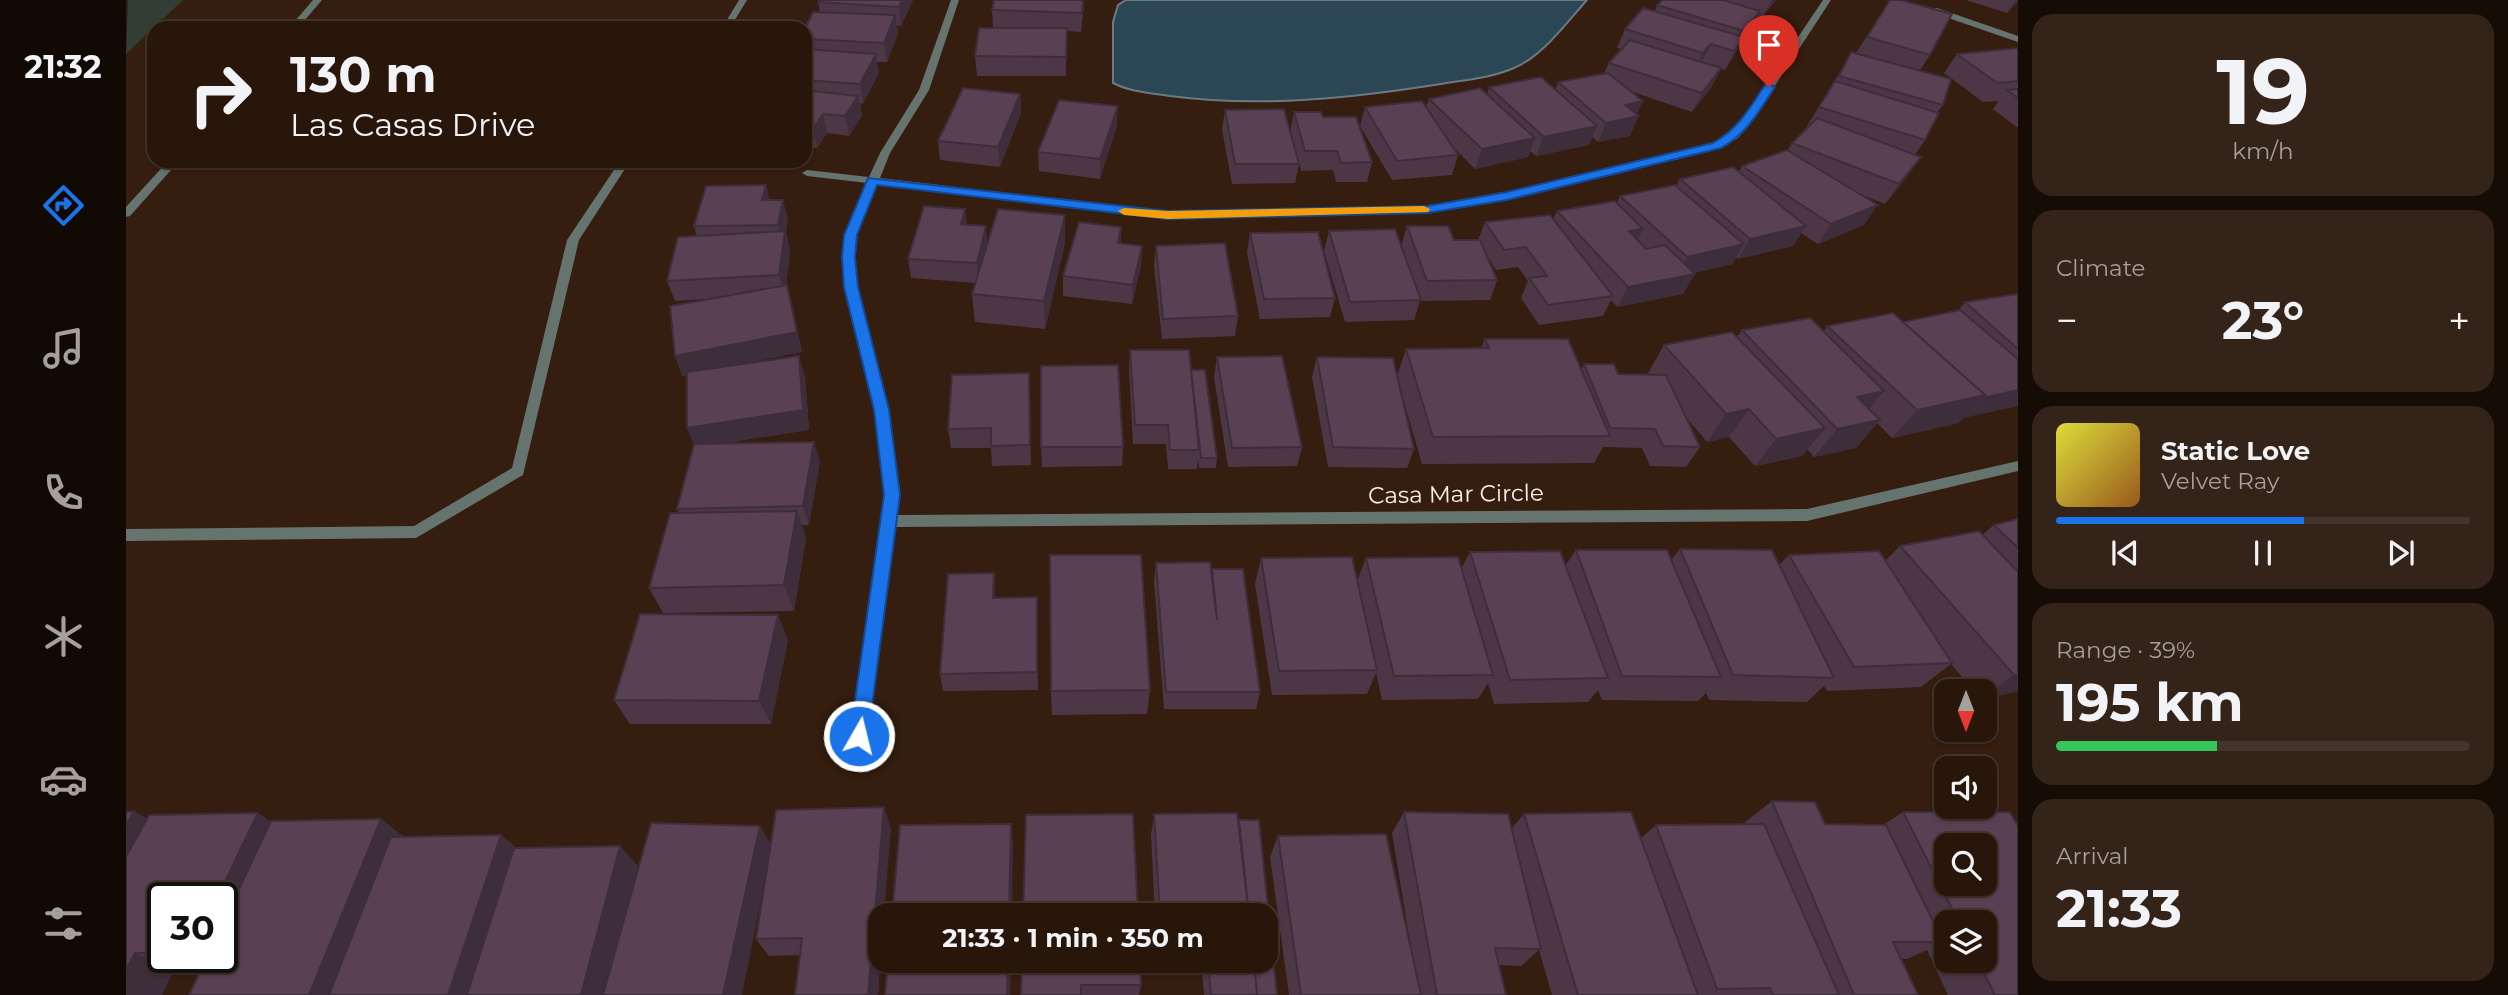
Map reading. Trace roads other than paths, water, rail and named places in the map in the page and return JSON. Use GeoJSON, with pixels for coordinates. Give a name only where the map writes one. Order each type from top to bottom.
{"type":"FeatureCollection","features":[{"type":"Feature","properties":{"kind":"street"},"geometry":{"type":"LineString","coordinates":[[299,21],[318,0]]}},
{"type":"Feature","properties":{"kind":"street"},"geometry":{"type":"LineString","coordinates":[[730,21],[743,0]]}},
{"type":"Feature","properties":{"kind":"street"},"geometry":{"type":"LineString","coordinates":[[859,736],[892,495],[890,458],[881,410],[851,287],[848,257],[850,235],[885,153],[924,90],[955,0]]}},
{"type":"Feature","properties":{"kind":"street"},"geometry":{"type":"LineString","coordinates":[[807,173],[1168,215],[1427,209],[1466,204],[1700,151],[1733,137],[1743,127],[1827,0]]}},
{"type":"Feature","properties":{"kind":"street"},"geometry":{"type":"LineString","coordinates":[[1922,7],[1982,24],[2018,39]]}},
{"type":"Feature","properties":{"kind":"street"},"geometry":{"type":"LineString","coordinates":[[126,214],[168,168]]}},
{"type":"Feature","properties":{"kind":"street"},"geometry":{"type":"LineString","coordinates":[[126,535],[416,532],[518,471],[573,240],[620,168]]}},
{"type":"Feature","properties":{"kind":"street","name":"Casa Mar Circle"},"geometry":{"type":"LineString","coordinates":[[889,521],[1807,515],[2018,466]]}},
{"type":"Feature","properties":{"kind":"water"},"geometry":{"type":"Polygon","coordinates":[[[1126,0],[1587,0],[1535,56],[1505,71],[1469,80],[1374,93],[1306,100],[1238,101],[1170,96],[1134,90],[1113,83],[1113,22],[1118,5],[1126,0]]]}}]}
